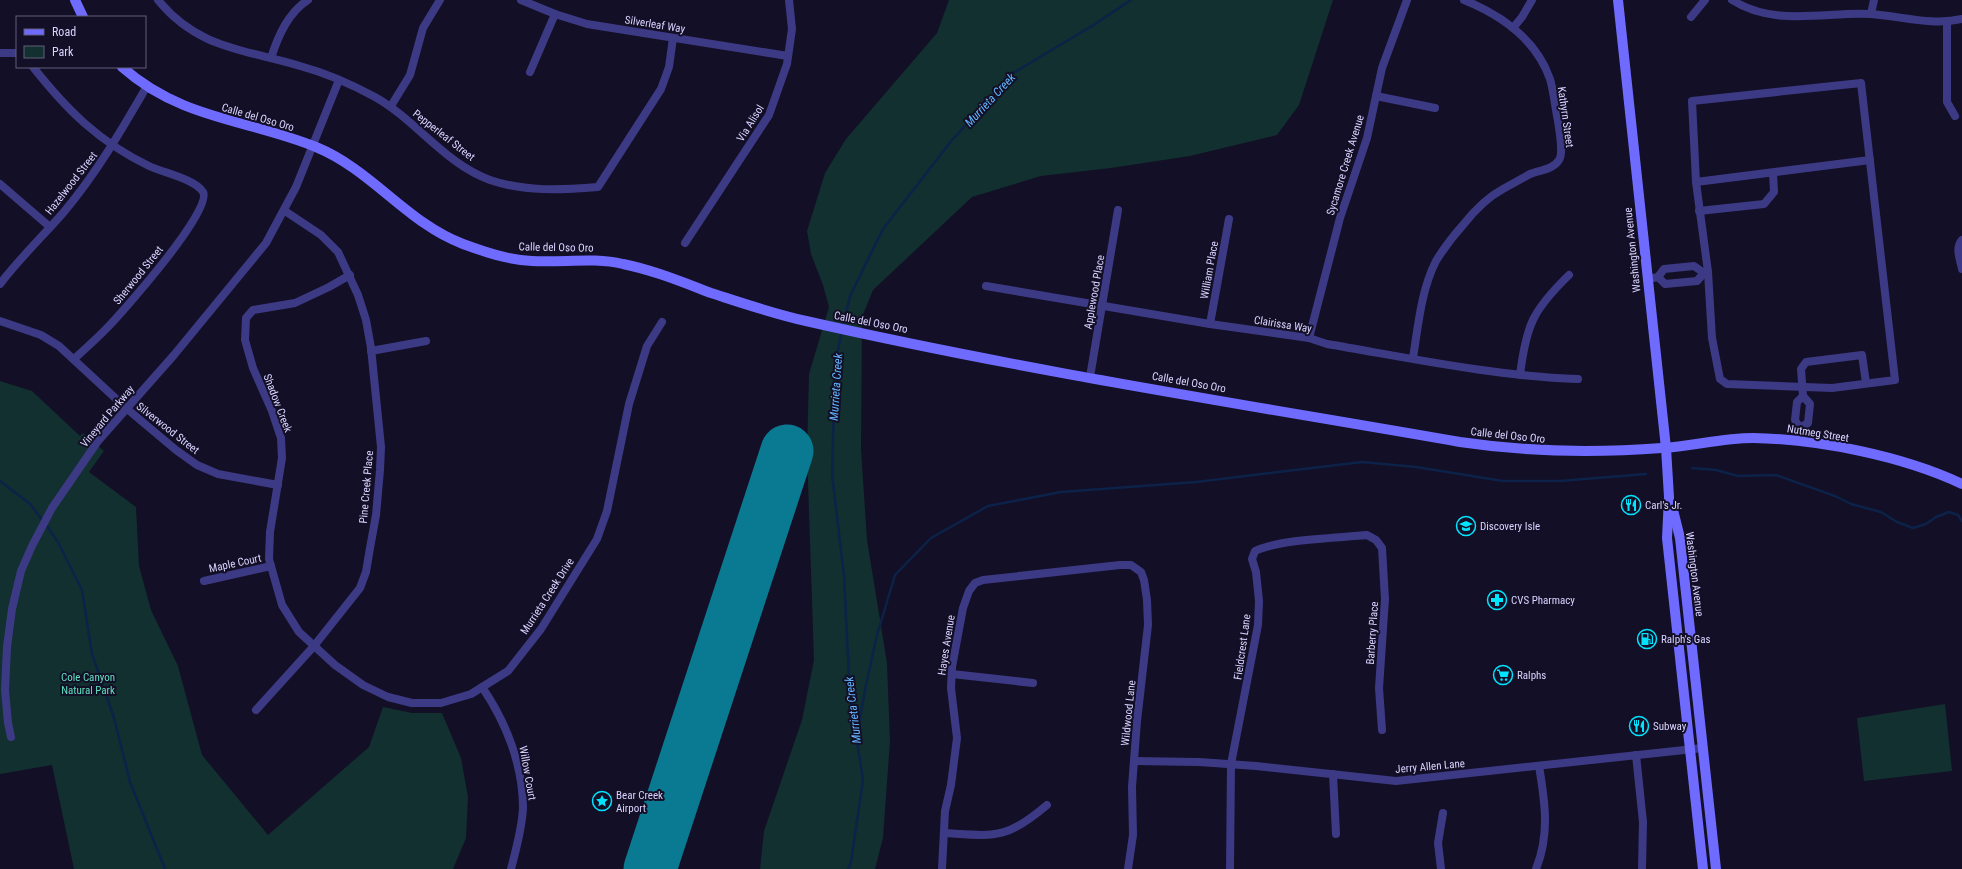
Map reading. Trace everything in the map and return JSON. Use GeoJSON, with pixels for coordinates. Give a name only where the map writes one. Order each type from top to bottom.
{"type":"FeatureCollection","features":[{"type":"Feature","properties":{"kind":"main road"},"geometry":{"type":"LineString","coordinates":[[75,0],[83,16]]}},
{"type":"Feature","properties":{"kind":"main road","name":"Washington Avenue"},"geometry":{"type":"LineString","coordinates":[[1618,0],[1666,448],[1669,497],[1667,538],[1703,869]]}},
{"type":"Feature","properties":{"kind":"main road","name":"Calle del Oso Oro"},"geometry":{"type":"LineString","coordinates":[[123,68],[166,98],[206,115],[276,133],[330,153],[362,174],[431,229],[446,237],[475,248],[508,258],[532,261],[594,260],[624,264],[733,300],[802,320],[1090,377],[1494,447],[1531,451],[1578,452],[1666,448]]}},
{"type":"Feature","properties":{"kind":"main road","name":"Nutmeg Street"},"geometry":{"type":"LineString","coordinates":[[1666,448],[1719,439],[1752,438],[1799,441],[1866,453],[1916,467],[1962,484]]}},
{"type":"Feature","properties":{"kind":"main road","name":"Washington Avenue"},"geometry":{"type":"LineString","coordinates":[[1669,497],[1680,538],[1716,869]]}},
{"type":"Feature","properties":{"kind":"main road"},"geometry":{"type":"LineString","coordinates":[[1672,585],[1678,588],[1685,629],[1691,640]]}},
{"type":"Feature","properties":{"kind":"main road"},"geometry":{"type":"LineString","coordinates":[[1679,649],[1687,660],[1692,692],[1698,700]]}},
{"type":"Feature","properties":{"kind":"street","name":"Pepperleaf Street"},"geometry":{"type":"LineString","coordinates":[[158,0],[181,24],[207,40],[298,65],[339,80],[390,106],[458,162],[489,180],[525,188],[548,190],[598,187],[661,89],[669,67],[673,38]]}},
{"type":"Feature","properties":{"kind":"street"},"geometry":{"type":"LineString","coordinates":[[271,58],[286,23],[308,0]]}},
{"type":"Feature","properties":{"kind":"street"},"geometry":{"type":"LineString","coordinates":[[390,106],[410,75],[423,28],[440,0]]}},
{"type":"Feature","properties":{"kind":"street","name":"Silverleaf Way"},"geometry":{"type":"LineString","coordinates":[[521,0],[555,14],[588,24],[788,56]]}},
{"type":"Feature","properties":{"kind":"street","name":"Via Alisol"},"geometry":{"type":"LineString","coordinates":[[685,243],[769,115],[783,81],[788,56],[792,28],[789,0]]}},
{"type":"Feature","properties":{"kind":"street","name":"Sycamore Creek Avenue"},"geometry":{"type":"LineString","coordinates":[[1309,338],[1326,267],[1340,218],[1367,138],[1382,68],[1407,0]]}},
{"type":"Feature","properties":{"kind":"street","name":"Kathyrn Street"},"geometry":{"type":"LineString","coordinates":[[1413,358],[1422,305],[1429,279],[1436,263],[1449,241],[1472,213],[1499,191],[1531,174],[1551,167],[1559,160],[1561,152],[1550,79],[1530,45],[1501,18],[1464,0]]}},
{"type":"Feature","properties":{"kind":"street"},"geometry":{"type":"LineString","coordinates":[[1513,28],[1522,17],[1532,0]]}},
{"type":"Feature","properties":{"kind":"street"},"geometry":{"type":"LineString","coordinates":[[1691,17],[1705,0]]}},
{"type":"Feature","properties":{"kind":"street"},"geometry":{"type":"LineString","coordinates":[[1732,0],[1768,14],[1789,16],[1871,14],[1947,23],[1962,19]]}},
{"type":"Feature","properties":{"kind":"street"},"geometry":{"type":"LineString","coordinates":[[1871,14],[1874,0]]}},
{"type":"Feature","properties":{"kind":"street"},"geometry":{"type":"LineString","coordinates":[[530,72],[555,14]]}},
{"type":"Feature","properties":{"kind":"street"},"geometry":{"type":"LineString","coordinates":[[1947,23],[1946,102],[1955,116]]}},
{"type":"Feature","properties":{"kind":"street"},"geometry":{"type":"LineString","coordinates":[[0,53],[16,53]]}},
{"type":"Feature","properties":{"kind":"street"},"geometry":{"type":"LineString","coordinates":[[34,68],[76,117],[112,146]]}},
{"type":"Feature","properties":{"kind":"street","name":"Vineyard Parkway"},"geometry":{"type":"LineString","coordinates":[[11,737],[8,723],[6,690],[7,647],[12,609],[21,571],[32,546],[64,489],[98,441],[174,355],[266,243],[285,211],[339,80]]}},
{"type":"Feature","properties":{"kind":"street"},"geometry":{"type":"LineString","coordinates":[[1861,83],[1895,380],[1802,392],[1728,384],[1720,379],[1712,338],[1696,182],[1692,101],[1861,83]]}},
{"type":"Feature","properties":{"kind":"street","name":"Hazelwood Street"},"geometry":{"type":"LineString","coordinates":[[0,284],[91,177],[112,146],[147,86]]}},
{"type":"Feature","properties":{"kind":"street"},"geometry":{"type":"LineString","coordinates":[[1376,96],[1435,108]]}},
{"type":"Feature","properties":{"kind":"street","name":"Sherwood Street"},"geometry":{"type":"LineString","coordinates":[[74,359],[120,314],[182,238],[200,212],[205,201],[205,194],[198,186],[161,172],[126,155],[112,146]]}},
{"type":"Feature","properties":{"kind":"street"},"geometry":{"type":"LineString","coordinates":[[1696,182],[1870,160]]}},
{"type":"Feature","properties":{"kind":"street"},"geometry":{"type":"LineString","coordinates":[[1699,211],[1764,204],[1774,192],[1773,173]]}},
{"type":"Feature","properties":{"kind":"street"},"geometry":{"type":"LineString","coordinates":[[0,184],[50,227]]}},
{"type":"Feature","properties":{"kind":"street","name":"Applewood Place"},"geometry":{"type":"LineString","coordinates":[[1090,377],[1118,210]]}},
{"type":"Feature","properties":{"kind":"street","name":"Pine Creek Place"},"geometry":{"type":"LineString","coordinates":[[256,710],[314,646],[360,588],[366,572],[376,515],[381,447],[371,351],[366,320],[350,275],[338,252],[321,235],[285,211]]}},
{"type":"Feature","properties":{"kind":"street","name":"William Place"},"geometry":{"type":"LineString","coordinates":[[1210,324],[1229,219]]}},
{"type":"Feature","properties":{"kind":"street"},"geometry":{"type":"LineString","coordinates":[[1962,240],[1959,243],[1958,253],[1962,269]]}},
{"type":"Feature","properties":{"kind":"street"},"geometry":{"type":"LineString","coordinates":[[1658,278],[1664,269],[1694,266],[1706,273]]}},
{"type":"Feature","properties":{"kind":"street"},"geometry":{"type":"LineString","coordinates":[[1687,267],[1688,282]]}},
{"type":"Feature","properties":{"kind":"street"},"geometry":{"type":"LineString","coordinates":[[1648,279],[1658,278],[1665,284],[1688,282],[1697,281],[1706,273]]}},
{"type":"Feature","properties":{"kind":"street","name":"Shadow Creek"},"geometry":{"type":"LineString","coordinates":[[314,646],[299,632],[282,606],[269,559],[270,532],[282,458],[281,438],[272,411],[253,368],[245,340],[246,318],[253,310],[295,303],[350,275]]}},
{"type":"Feature","properties":{"kind":"street"},"geometry":{"type":"LineString","coordinates":[[1520,375],[1523,347],[1530,323],[1539,307],[1569,275]]}},
{"type":"Feature","properties":{"kind":"street","name":"Clairissa Way"},"geometry":{"type":"LineString","coordinates":[[986,286],[1210,324],[1309,338],[1327,344],[1520,375],[1542,378],[1578,379]]}},
{"type":"Feature","properties":{"kind":"street","name":"Silverwood Street"},"geometry":{"type":"LineString","coordinates":[[0,321],[41,336],[58,346],[126,408],[176,450],[198,465],[218,474],[278,485]]}},
{"type":"Feature","properties":{"kind":"street","name":"Murrieta Creek Drive"},"geometry":{"type":"LineString","coordinates":[[314,646],[335,665],[363,685],[388,696],[412,703],[441,703],[471,694],[508,670],[541,629],[597,539],[607,511],[629,404],[647,346],[662,322]]}},
{"type":"Feature","properties":{"kind":"street"},"geometry":{"type":"LineString","coordinates":[[371,351],[426,341]]}},
{"type":"Feature","properties":{"kind":"street"},"geometry":{"type":"LineString","coordinates":[[1799,441],[1800,428],[1795,420],[1797,402],[1802,392],[1801,369],[1806,362],[1862,355],[1866,383]]}},
{"type":"Feature","properties":{"kind":"street"},"geometry":{"type":"LineString","coordinates":[[1800,428],[1808,422],[1810,404],[1802,392]]}},
{"type":"Feature","properties":{"kind":"street"},"geometry":{"type":"LineString","coordinates":[[1796,411],[1809,413]]}},
{"type":"Feature","properties":{"kind":"street","name":"Fieldcrest Lane"},"geometry":{"type":"LineString","coordinates":[[1230,869],[1231,764],[1258,625],[1259,601],[1256,572],[1252,559],[1255,551],[1264,547],[1286,543],[1367,535],[1376,540]]}},
{"type":"Feature","properties":{"kind":"street","name":"Barberry Place"},"geometry":{"type":"LineString","coordinates":[[1376,540],[1382,548],[1385,599],[1379,688],[1382,730]]}},
{"type":"Feature","properties":{"kind":"street","name":"Hayes Avenue"},"geometry":{"type":"LineString","coordinates":[[942,869],[945,811],[953,777],[957,738],[951,688],[952,674],[963,608],[969,591],[975,583],[996,579],[1131,565]]}},
{"type":"Feature","properties":{"kind":"street","name":"Wildwood Lane"},"geometry":{"type":"LineString","coordinates":[[1128,869],[1133,835],[1132,787],[1137,721],[1148,625],[1148,600],[1144,580],[1141,572],[1131,565]]}},
{"type":"Feature","properties":{"kind":"street","name":"Maple Court"},"geometry":{"type":"LineString","coordinates":[[204,581],[271,566]]}},
{"type":"Feature","properties":{"kind":"street"},"geometry":{"type":"LineString","coordinates":[[952,674],[1033,683]]}},
{"type":"Feature","properties":{"kind":"street","name":"Willow Court"},"geometry":{"type":"LineString","coordinates":[[482,687],[492,702],[514,748],[520,779],[523,808],[519,839],[511,869]]}},
{"type":"Feature","properties":{"kind":"street","name":"Jerry Allen Lane"},"geometry":{"type":"LineString","coordinates":[[1135,760],[1231,764],[1396,781],[1703,748]]}},
{"type":"Feature","properties":{"kind":"street"},"geometry":{"type":"LineString","coordinates":[[1636,755],[1644,822],[1642,869]]}},
{"type":"Feature","properties":{"kind":"street"},"geometry":{"type":"LineString","coordinates":[[1536,869],[1546,832],[1546,810],[1539,766]]}},
{"type":"Feature","properties":{"kind":"street"},"geometry":{"type":"LineString","coordinates":[[1333,774],[1336,834]]}},
{"type":"Feature","properties":{"kind":"street"},"geometry":{"type":"LineString","coordinates":[[944,833],[981,836],[1003,833],[1017,828],[1047,804]]}},
{"type":"Feature","properties":{"kind":"street"},"geometry":{"type":"LineString","coordinates":[[1441,869],[1438,843],[1442,813]]}},
{"type":"Feature","properties":{"kind":"green space"},"geometry":{"type":"Polygon","coordinates":[[[949,0],[1333,0],[1299,105],[1277,135],[1190,156],[1111,168],[1041,176],[972,197],[873,290],[862,317],[861,449],[867,540],[887,663],[890,741],[883,838],[875,869],[760,869],[764,831],[802,720],[814,660],[807,452],[809,374],[829,307],[823,285],[811,254],[807,231],[825,173],[846,139],[937,33],[949,0]]]}},
{"type":"Feature","properties":{"kind":"green space","name":"Cole Canyon Natural Park"},"geometry":{"type":"Polygon","coordinates":[[[0,381],[32,391],[80,436],[83,433],[104,451],[89,472],[136,507],[139,566],[151,610],[178,666],[202,755],[268,835],[369,747],[383,707],[412,713],[442,713],[461,758],[468,797],[466,838],[453,869],[74,869],[52,765],[0,774],[0,381]]]}},
{"type":"Feature","properties":{"kind":"green space"},"geometry":{"type":"Polygon","coordinates":[[[1945,704],[1952,771],[1864,781],[1857,718],[1945,704]]]}},
{"type":"Feature","properties":{"kind":"waterway","name":"Murrieta Creek"},"geometry":{"type":"LineString","coordinates":[[843,326],[850,296],[883,229],[952,140],[1015,72],[1092,26],[1131,0]]}},
{"type":"Feature","properties":{"kind":"waterway","name":"Murrieta Creek"},"geometry":{"type":"LineString","coordinates":[[842,331],[835,364],[832,474],[844,576],[850,697],[863,780],[851,862],[848,869]]}},
{"type":"Feature","properties":{"kind":"waterway"},"geometry":{"type":"LineString","coordinates":[[858,742],[859,723],[877,635],[895,575],[931,538],[988,506],[1061,492],[1196,482],[1362,462],[1416,467],[1503,481],[1560,481],[1646,474]]}},
{"type":"Feature","properties":{"kind":"waterway"},"geometry":{"type":"LineString","coordinates":[[1692,468],[1716,470],[1738,476],[1776,475],[1835,496],[1851,504],[1881,512],[1897,522],[1913,528],[1926,524],[1936,517],[1949,512],[1958,515],[1962,521]]}},
{"type":"Feature","properties":{"kind":"waterway"},"geometry":{"type":"LineString","coordinates":[[0,481],[30,504],[43,521]]}},
{"type":"Feature","properties":{"kind":"waterway"},"geometry":{"type":"LineString","coordinates":[[46,525],[58,542],[82,590],[92,654],[114,718],[130,782],[165,869]]}},
{"type":"Feature","properties":{"kind":"runway"},"geometry":{"type":"LineString","coordinates":[[650,869],[787,451]]}},
{"type":"Feature","properties":{"kind":"place","name":"Carl's Jr."},"geometry":{"type":"Point","coordinates":[1631,505]}},
{"type":"Feature","properties":{"kind":"place","name":"Discovery Isle"},"geometry":{"type":"Point","coordinates":[1466,526]}},
{"type":"Feature","properties":{"kind":"place","name":"CVS Pharmacy"},"geometry":{"type":"Point","coordinates":[1497,600]}},
{"type":"Feature","properties":{"kind":"place","name":"Ralph's Gas"},"geometry":{"type":"Point","coordinates":[1647,639]}},
{"type":"Feature","properties":{"kind":"place","name":"Ralphs"},"geometry":{"type":"Point","coordinates":[1503,675]}},
{"type":"Feature","properties":{"kind":"place","name":"Subway"},"geometry":{"type":"Point","coordinates":[1639,726]}},
{"type":"Feature","properties":{"kind":"place","name":"Bear Creek Airport"},"geometry":{"type":"Point","coordinates":[602,801]}}]}
